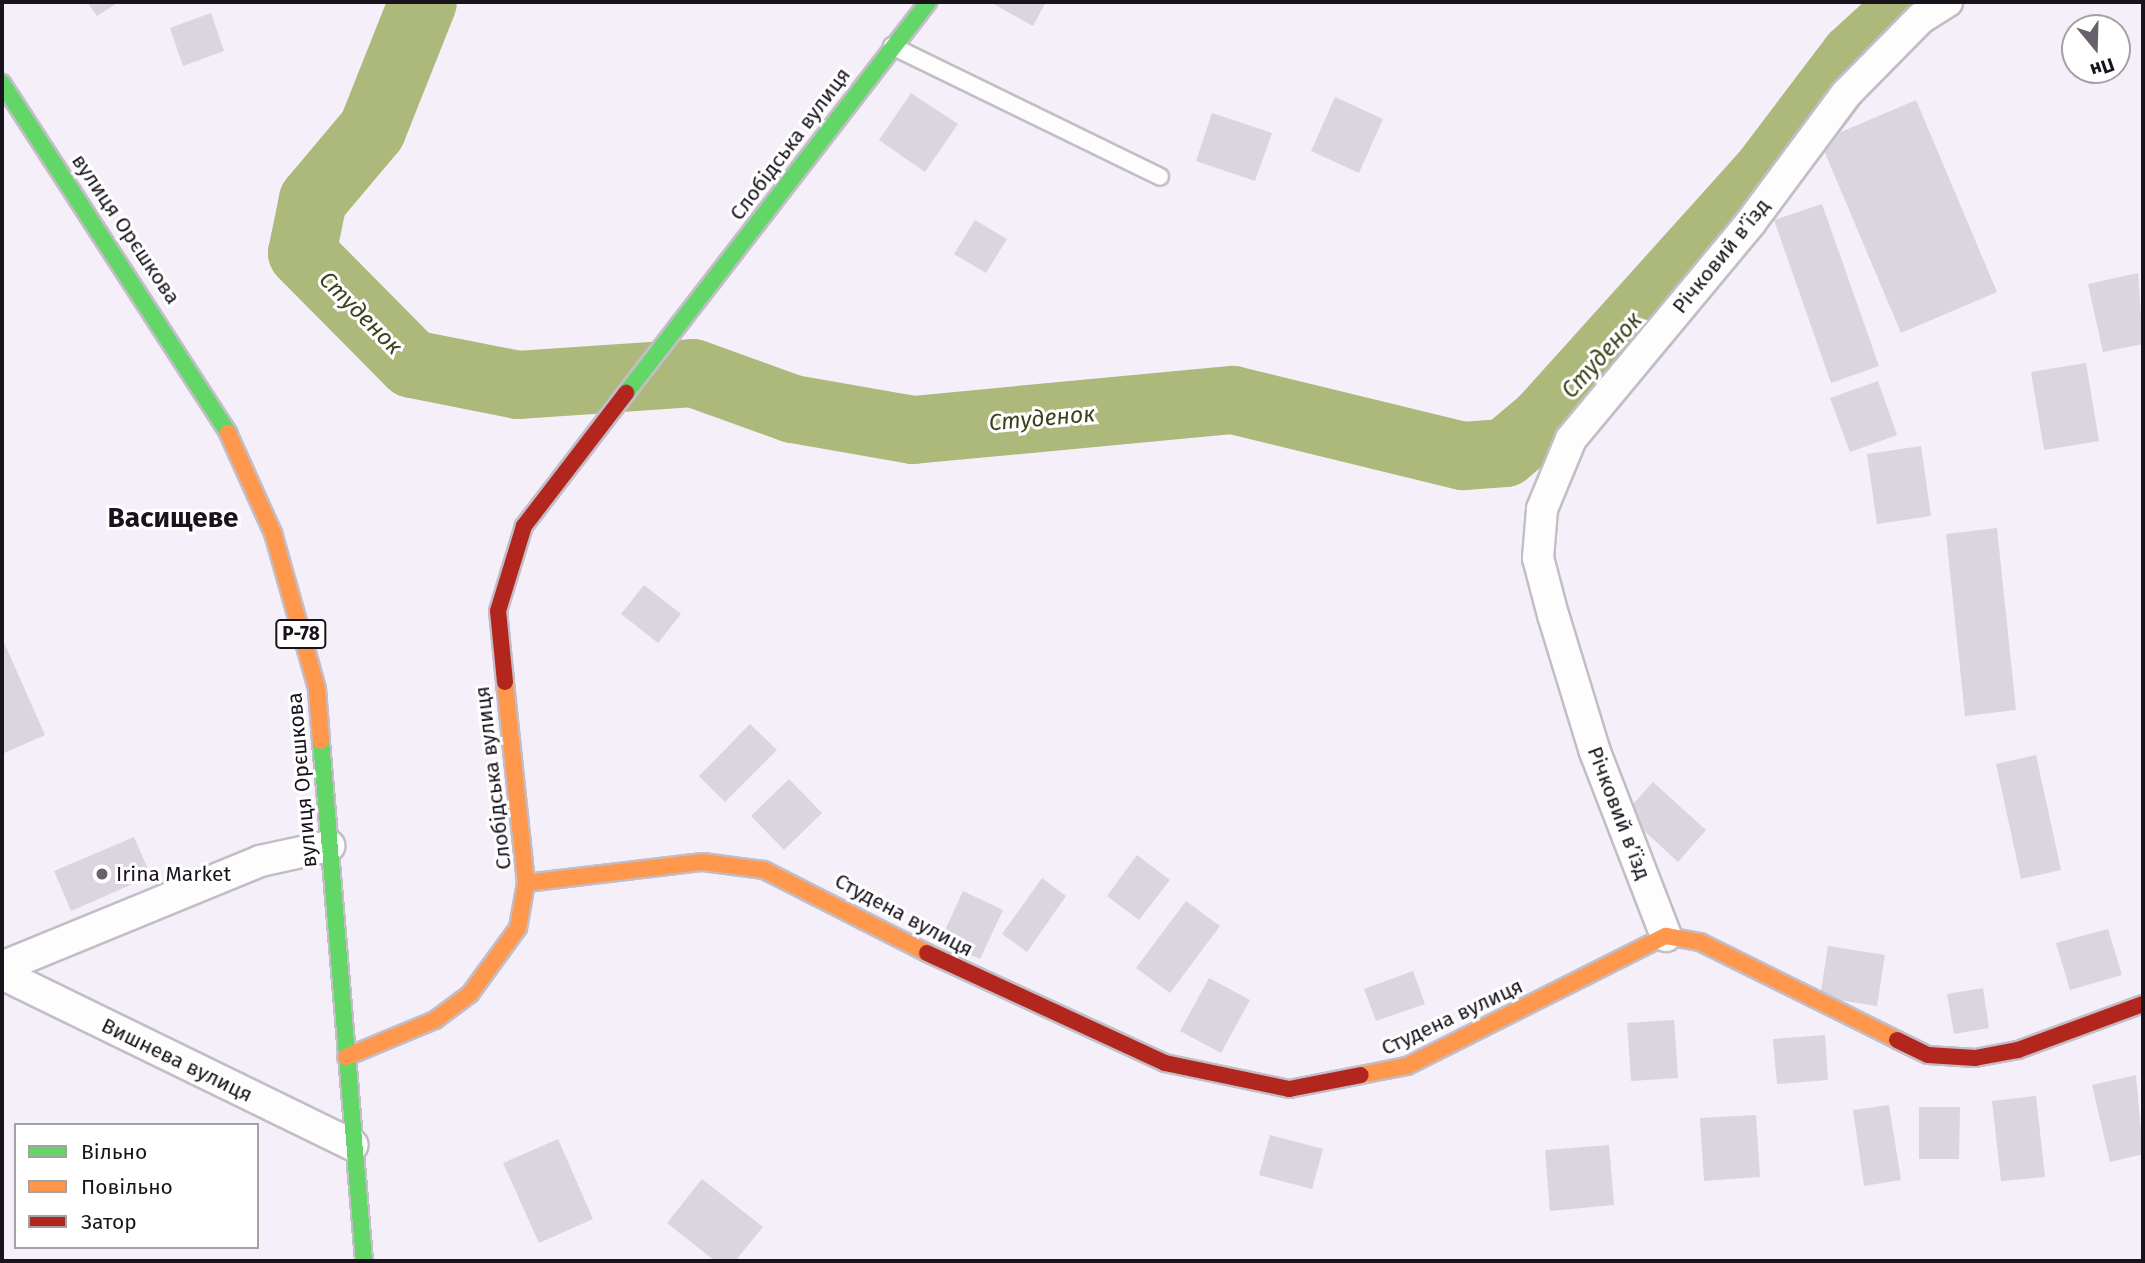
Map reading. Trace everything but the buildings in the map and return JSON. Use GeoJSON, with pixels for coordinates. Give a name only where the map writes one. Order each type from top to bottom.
{"type":"FeatureCollection","features":[{"type":"Feature","properties":{"kind":"street","name":"Слобідська вулиця"},"geometry":{"type":"LineString","coordinates":[[346,1057],[435,1020],[470,993],[500,961],[518,928],[526,883],[498,640],[503,582],[524,526],[928,2]]}},
{"type":"Feature","properties":{"kind":"street","name":"Річковий в’їзд"},"geometry":{"type":"LineString","coordinates":[[1666,936],[1595,752],[1553,615],[1538,558],[1542,509],[1571,439],[1751,222],[1846,94],[1921,18],[1947,2]]}},
{"type":"Feature","properties":{"kind":"street","name":"вулиця Орєшкова"},"geometry":{"type":"LineString","coordinates":[[2,83],[216,407],[273,533],[317,689],[353,1145],[365,1261]]}},
{"type":"Feature","properties":{"kind":"street"},"geometry":{"type":"LineString","coordinates":[[2,967],[260,861],[329,846]]}},
{"type":"Feature","properties":{"kind":"street","name":"Студена вулиця"},"geometry":{"type":"LineString","coordinates":[[526,883],[703,862],[764,870],[1021,1000],[1165,1063],[1289,1089],[1407,1066],[1666,936]]}},
{"type":"Feature","properties":{"kind":"street"},"geometry":{"type":"LineString","coordinates":[[1666,936],[1700,942],[1928,1055],[1975,1058],[2018,1049],[2143,1004]]}},
{"type":"Feature","properties":{"kind":"street","name":"Вишнева вулиця"},"geometry":{"type":"LineString","coordinates":[[2,974],[353,1145]]}},
{"type":"Feature","properties":{"kind":"lane"},"geometry":{"type":"LineString","coordinates":[[892,46],[1160,177]]}},
{"type":"Feature","properties":{"kind":"waterway","name":"Студенок"},"geometry":{"type":"LineString","coordinates":[[423,2],[372,130],[313,200],[302,253],[412,364],[518,385],[693,373],[793,409],[913,430],[1233,400],[1463,456],[1505,453],[1543,421],[1767,172],[1854,57],[1914,2]]}},
{"type":"Feature","properties":{"kind":"traffic: fast"},"geometry":{"type":"LineString","coordinates":[[626,393],[928,2]]}},
{"type":"Feature","properties":{"kind":"traffic: fast"},"geometry":{"type":"LineString","coordinates":[[2,83],[228,433]]}},
{"type":"Feature","properties":{"kind":"traffic: fast"},"geometry":{"type":"LineString","coordinates":[[321,741],[364,1261]]}},
{"type":"Feature","properties":{"kind":"traffic: slow"},"geometry":{"type":"LineString","coordinates":[[228,433],[273,533],[317,689],[321,741]]}},
{"type":"Feature","properties":{"kind":"traffic: slow"},"geometry":{"type":"LineString","coordinates":[[346,1057],[435,1020],[470,994],[518,928],[526,883],[505,682]]}},
{"type":"Feature","properties":{"kind":"traffic: slow"},"geometry":{"type":"LineString","coordinates":[[526,883],[703,862],[764,870],[927,953]]}},
{"type":"Feature","properties":{"kind":"traffic: slow"},"geometry":{"type":"LineString","coordinates":[[1361,1075],[1407,1066],[1666,936],[1700,942],[1897,1040]]}},
{"type":"Feature","properties":{"kind":"traffic: jam"},"geometry":{"type":"LineString","coordinates":[[505,682],[498,611],[524,526],[626,393]]}},
{"type":"Feature","properties":{"kind":"traffic: jam"},"geometry":{"type":"LineString","coordinates":[[927,953],[1165,1063],[1289,1089],[1361,1075]]}},
{"type":"Feature","properties":{"kind":"traffic: jam"},"geometry":{"type":"LineString","coordinates":[[1897,1040],[1928,1055],[1975,1058],[2018,1050],[2143,1004]]}},
{"type":"Feature","properties":{"kind":"place","name":"Irina Market"},"geometry":{"type":"Point","coordinates":[102,874]}},
{"type":"Feature","properties":{"kind":"district","name":"Васищеве"},"geometry":{"type":"Point","coordinates":[173,518]}}]}
